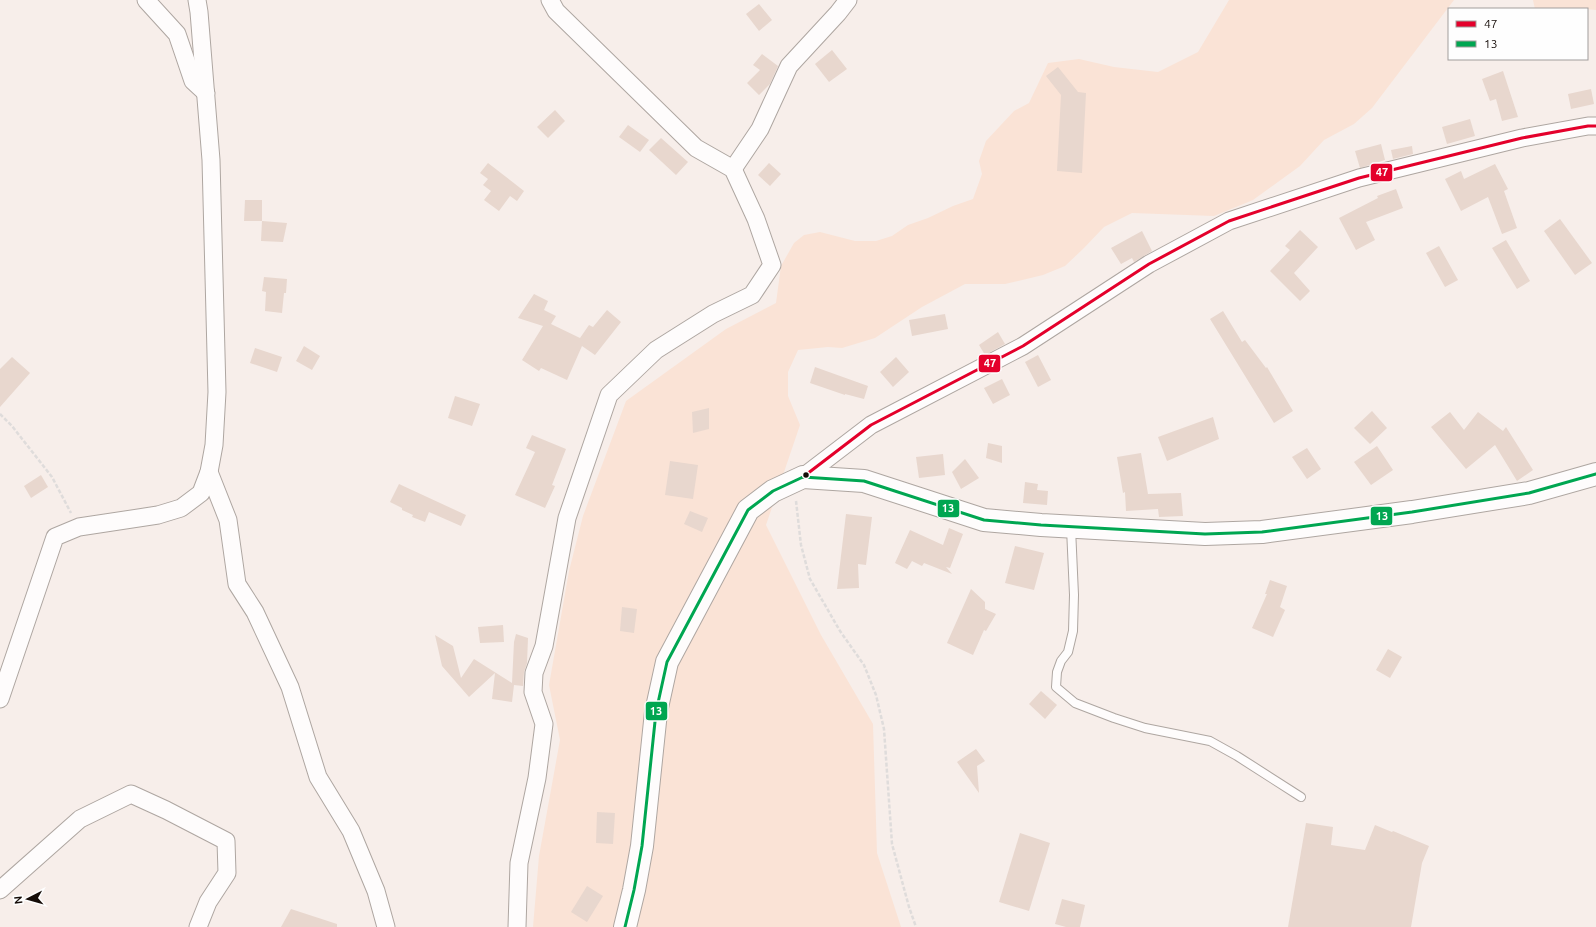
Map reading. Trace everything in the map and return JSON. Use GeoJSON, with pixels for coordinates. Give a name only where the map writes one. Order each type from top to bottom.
{"type":"FeatureCollection","features":[{"type":"Feature","properties":{"kind":"main road"},"geometry":{"type":"LineString","coordinates":[[625,927],[634,890],[642,846],[656,712],[667,662],[748,510],[773,491],[798,479],[864,481],[984,520],[1071,527],[1205,534],[1262,532],[1412,512],[1529,493],[1596,474]]}},
{"type":"Feature","properties":{"kind":"street"},"geometry":{"type":"LineString","coordinates":[[146,0],[177,34],[193,81],[206,93]]}},
{"type":"Feature","properties":{"kind":"street"},"geometry":{"type":"LineString","coordinates":[[0,699],[56,537],[79,527],[158,515],[181,508],[201,493],[209,472],[214,445],[218,392],[211,160],[197,0]]}},
{"type":"Feature","properties":{"kind":"street"},"geometry":{"type":"LineString","coordinates":[[517,927],[519,863],[537,778],[544,724],[533,692],[534,673],[544,646],[567,518],[610,395],[656,350],[713,314],[752,295],[772,265],[756,219],[733,169],[696,148],[556,11],[550,0]]}},
{"type":"Feature","properties":{"kind":"street"},"geometry":{"type":"LineString","coordinates":[[733,169],[760,129],[790,66],[848,0]]}},
{"type":"Feature","properties":{"kind":"street"},"geometry":{"type":"LineString","coordinates":[[798,479],[871,425],[1023,346],[1149,264],[1229,221],[1359,178],[1522,138],[1588,126],[1596,126]]}},
{"type":"Feature","properties":{"kind":"street"},"geometry":{"type":"LineString","coordinates":[[209,472],[228,520],[237,584],[255,612],[290,687],[318,777],[351,831],[376,891],[386,927]]}},
{"type":"Feature","properties":{"kind":"street"},"geometry":{"type":"LineString","coordinates":[[0,890],[80,819],[131,794],[226,841],[228,873],[208,902],[198,927]]}},
{"type":"Feature","properties":{"kind":"lane"},"geometry":{"type":"LineString","coordinates":[[1071,527],[1074,595],[1073,631],[1068,652],[1061,661],[1057,672],[1056,687],[1075,703],[1114,718],[1146,728],[1210,741],[1237,756],[1301,797]]}},
{"type":"Feature","properties":{"kind":"path"},"geometry":{"type":"LineString","coordinates":[[0,414],[12,426],[52,477],[79,527]]}},
{"type":"Feature","properties":{"kind":"path"},"geometry":{"type":"LineString","coordinates":[[798,479],[801,545],[810,579],[840,631],[864,665],[876,694],[884,729],[892,844],[916,927]]}},
{"type":"Feature","properties":{"kind":"shaded area"},"geometry":{"type":"Polygon","coordinates":[[[1229,0],[1454,0],[1372,108],[1354,124],[1324,140],[1300,166],[1253,200],[1214,216],[1132,213],[1104,227],[1065,266],[1043,275],[1005,284],[965,284],[922,307],[875,338],[842,348],[828,347],[798,350],[788,372],[788,396],[800,425],[766,525],[821,635],[873,724],[877,853],[901,927],[533,927],[539,856],[560,740],[549,685],[569,571],[583,516],[626,401],[726,329],[776,303],[781,266],[794,243],[804,235],[820,232],[855,241],[876,241],[892,236],[908,225],[973,199],[982,174],[979,161],[986,141],[1014,111],[1029,103],[1048,63],[1079,59],[1114,67],[1158,72],[1198,52],[1229,0]]]}},
{"type":"Feature","properties":{"kind":"shaded area"},"geometry":{"type":"Polygon","coordinates":[[[1533,0],[1596,0],[1596,10],[1588,8],[1535,8],[1533,0]]]}},
{"type":"Feature","properties":{"kind":"building"},"geometry":{"type":"Polygon","coordinates":[[[759,4],[772,20],[759,31],[746,14],[759,4]]]}},
{"type":"Feature","properties":{"kind":"building"},"geometry":{"type":"Polygon","coordinates":[[[832,50],[847,69],[829,82],[815,64],[832,50]]]}},
{"type":"Feature","properties":{"kind":"building"},"geometry":{"type":"Polygon","coordinates":[[[762,54],[778,66],[770,84],[759,95],[747,83],[760,70],[753,65],[762,54]]]}},
{"type":"Feature","properties":{"kind":"building"},"geometry":{"type":"Polygon","coordinates":[[[1058,67],[1078,92],[1086,93],[1082,173],[1057,171],[1061,95],[1046,76],[1058,67]]]}},
{"type":"Feature","properties":{"kind":"building"},"geometry":{"type":"Polygon","coordinates":[[[1503,71],[1518,117],[1502,121],[1496,99],[1490,101],[1482,79],[1503,71]]]}},
{"type":"Feature","properties":{"kind":"building"},"geometry":{"type":"Polygon","coordinates":[[[1591,89],[1594,104],[1571,109],[1568,94],[1591,89]]]}},
{"type":"Feature","properties":{"kind":"building"},"geometry":{"type":"Polygon","coordinates":[[[555,110],[565,121],[548,138],[537,127],[555,110]]]}},
{"type":"Feature","properties":{"kind":"building"},"geometry":{"type":"Polygon","coordinates":[[[1470,119],[1475,136],[1447,144],[1442,127],[1470,119]]]}},
{"type":"Feature","properties":{"kind":"building"},"geometry":{"type":"Polygon","coordinates":[[[628,125],[649,140],[640,152],[619,137],[628,125]]]}},
{"type":"Feature","properties":{"kind":"building"},"geometry":{"type":"Polygon","coordinates":[[[661,138],[688,162],[676,175],[649,150],[661,138]]]}},
{"type":"Feature","properties":{"kind":"building"},"geometry":{"type":"Polygon","coordinates":[[[1381,144],[1385,160],[1360,168],[1355,151],[1381,144]]]}},
{"type":"Feature","properties":{"kind":"building"},"geometry":{"type":"Polygon","coordinates":[[[1412,146],[1413,154],[1393,159],[1391,150],[1412,146]]]}},
{"type":"Feature","properties":{"kind":"building"},"geometry":{"type":"Polygon","coordinates":[[[488,163],[524,191],[517,201],[510,196],[499,211],[484,200],[491,191],[483,185],[488,179],[480,173],[488,163]]]}},
{"type":"Feature","properties":{"kind":"building"},"geometry":{"type":"Polygon","coordinates":[[[769,163],[781,174],[770,186],[758,175],[769,163]]]}},
{"type":"Feature","properties":{"kind":"building"},"geometry":{"type":"Polygon","coordinates":[[[1495,164],[1508,189],[1504,191],[1517,228],[1502,234],[1488,197],[1461,211],[1445,179],[1461,171],[1464,179],[1495,164]]]}},
{"type":"Feature","properties":{"kind":"building"},"geometry":{"type":"Polygon","coordinates":[[[1396,189],[1403,208],[1366,222],[1375,240],[1356,250],[1339,218],[1378,198],[1377,196],[1396,189]]]}},
{"type":"Feature","properties":{"kind":"building"},"geometry":{"type":"Polygon","coordinates":[[[245,200],[262,200],[262,221],[244,221],[245,200]]]}},
{"type":"Feature","properties":{"kind":"building"},"geometry":{"type":"Polygon","coordinates":[[[1560,219],[1592,263],[1575,275],[1544,231],[1560,219]]]}},
{"type":"Feature","properties":{"kind":"building"},"geometry":{"type":"Polygon","coordinates":[[[262,221],[287,223],[283,242],[261,241],[262,221]]]}},
{"type":"Feature","properties":{"kind":"building"},"geometry":{"type":"Polygon","coordinates":[[[1300,230],[1318,247],[1294,273],[1310,291],[1300,301],[1270,271],[1290,250],[1285,246],[1300,230]]]}},
{"type":"Feature","properties":{"kind":"building"},"geometry":{"type":"Polygon","coordinates":[[[1142,231],[1152,251],[1134,262],[1132,258],[1121,264],[1111,248],[1142,231]]]}},
{"type":"Feature","properties":{"kind":"building"},"geometry":{"type":"Polygon","coordinates":[[[1506,240],[1530,281],[1517,289],[1492,248],[1506,240]]]}},
{"type":"Feature","properties":{"kind":"building"},"geometry":{"type":"Polygon","coordinates":[[[1439,246],[1458,280],[1445,287],[1426,253],[1439,246]]]}},
{"type":"Feature","properties":{"kind":"building"},"geometry":{"type":"Polygon","coordinates":[[[264,277],[287,279],[282,313],[265,311],[266,292],[262,291],[264,277]]]}},
{"type":"Feature","properties":{"kind":"building"},"geometry":{"type":"Polygon","coordinates":[[[534,294],[548,301],[544,310],[556,316],[551,324],[580,338],[589,325],[593,327],[607,310],[621,322],[595,355],[582,346],[567,380],[541,368],[539,371],[522,360],[543,326],[518,318],[534,294]]]}},
{"type":"Feature","properties":{"kind":"building"},"geometry":{"type":"Polygon","coordinates":[[[1223,311],[1242,342],[1245,340],[1266,368],[1267,367],[1293,411],[1274,423],[1210,319],[1223,311]]]}},
{"type":"Feature","properties":{"kind":"building"},"geometry":{"type":"Polygon","coordinates":[[[945,314],[948,329],[912,336],[909,320],[945,314]]]}},
{"type":"Feature","properties":{"kind":"building"},"geometry":{"type":"Polygon","coordinates":[[[998,332],[1005,344],[985,355],[979,345],[998,332]]]}},
{"type":"Feature","properties":{"kind":"building"},"geometry":{"type":"Polygon","coordinates":[[[304,346],[320,356],[312,370],[296,361],[304,346]]]}},
{"type":"Feature","properties":{"kind":"building"},"geometry":{"type":"Polygon","coordinates":[[[255,348],[282,357],[277,372],[250,363],[255,348]]]}},
{"type":"Feature","properties":{"kind":"building"},"geometry":{"type":"Polygon","coordinates":[[[1038,355],[1051,380],[1038,387],[1025,362],[1038,355]]]}},
{"type":"Feature","properties":{"kind":"building"},"geometry":{"type":"Polygon","coordinates":[[[12,357],[30,373],[0,407],[0,369],[12,357]]]}},
{"type":"Feature","properties":{"kind":"building"},"geometry":{"type":"Polygon","coordinates":[[[896,357],[909,372],[893,387],[880,372],[896,357]]]}},
{"type":"Feature","properties":{"kind":"building"},"geometry":{"type":"Polygon","coordinates":[[[815,367],[868,386],[864,399],[845,395],[810,383],[815,367]]]}},
{"type":"Feature","properties":{"kind":"building"},"geometry":{"type":"Polygon","coordinates":[[[1002,379],[1010,395],[993,404],[984,388],[1002,379]]]}},
{"type":"Feature","properties":{"kind":"building"},"geometry":{"type":"Polygon","coordinates":[[[455,396],[480,404],[472,426],[448,418],[455,396]]]}},
{"type":"Feature","properties":{"kind":"building"},"geometry":{"type":"Polygon","coordinates":[[[709,408],[709,429],[693,433],[692,412],[709,408]]]}},
{"type":"Feature","properties":{"kind":"building"},"geometry":{"type":"Polygon","coordinates":[[[1372,411],[1387,428],[1370,444],[1354,428],[1372,411]]]}},
{"type":"Feature","properties":{"kind":"building"},"geometry":{"type":"Polygon","coordinates":[[[1450,412],[1464,430],[1478,412],[1503,431],[1506,427],[1533,470],[1517,481],[1495,445],[1466,469],[1431,427],[1450,412]]]}},
{"type":"Feature","properties":{"kind":"building"},"geometry":{"type":"Polygon","coordinates":[[[1213,417],[1219,439],[1167,461],[1158,437],[1213,417]]]}},
{"type":"Feature","properties":{"kind":"building"},"geometry":{"type":"Polygon","coordinates":[[[532,435],[566,449],[552,485],[555,486],[545,508],[515,495],[535,452],[526,448],[532,435]]]}},
{"type":"Feature","properties":{"kind":"building"},"geometry":{"type":"Polygon","coordinates":[[[988,443],[1002,446],[1002,463],[986,458],[988,443]]]}},
{"type":"Feature","properties":{"kind":"building"},"geometry":{"type":"Polygon","coordinates":[[[1377,446],[1393,470],[1371,485],[1354,462],[1377,446]]]}},
{"type":"Feature","properties":{"kind":"building"},"geometry":{"type":"Polygon","coordinates":[[[1307,448],[1321,469],[1307,479],[1292,457],[1307,448]]]}},
{"type":"Feature","properties":{"kind":"building"},"geometry":{"type":"Polygon","coordinates":[[[1141,453],[1148,494],[1181,493],[1183,516],[1159,517],[1158,509],[1126,511],[1125,492],[1123,493],[1117,457],[1141,453]]]}},
{"type":"Feature","properties":{"kind":"building"},"geometry":{"type":"Polygon","coordinates":[[[943,454],[945,475],[919,478],[916,457],[943,454]]]}},
{"type":"Feature","properties":{"kind":"building"},"geometry":{"type":"Polygon","coordinates":[[[965,459],[979,478],[961,489],[952,472],[965,459]]]}},
{"type":"Feature","properties":{"kind":"building"},"geometry":{"type":"Polygon","coordinates":[[[670,461],[698,465],[693,499],[665,495],[670,461]]]}},
{"type":"Feature","properties":{"kind":"building"},"geometry":{"type":"Polygon","coordinates":[[[41,475],[48,487],[31,498],[24,486],[41,475]]]}},
{"type":"Feature","properties":{"kind":"building"},"geometry":{"type":"Polygon","coordinates":[[[1025,482],[1038,484],[1037,490],[1048,491],[1047,505],[1023,503],[1025,482]]]}},
{"type":"Feature","properties":{"kind":"building"},"geometry":{"type":"Polygon","coordinates":[[[399,484],[466,515],[461,526],[429,512],[425,522],[412,517],[413,515],[390,502],[399,484]]]}},
{"type":"Feature","properties":{"kind":"building"},"geometry":{"type":"Polygon","coordinates":[[[690,511],[708,518],[702,532],[684,524],[690,511]]]}},
{"type":"Feature","properties":{"kind":"building"},"geometry":{"type":"Polygon","coordinates":[[[846,514],[872,517],[866,565],[858,564],[859,588],[837,589],[846,514]]]}},
{"type":"Feature","properties":{"kind":"building"},"geometry":{"type":"Polygon","coordinates":[[[949,528],[963,534],[950,568],[946,567],[952,574],[924,563],[922,566],[912,561],[907,569],[895,563],[910,530],[943,545],[949,528]]]}},
{"type":"Feature","properties":{"kind":"building"},"geometry":{"type":"Polygon","coordinates":[[[1015,546],[1044,553],[1034,590],[1005,583],[1015,546]]]}},
{"type":"Feature","properties":{"kind":"building"},"geometry":{"type":"Polygon","coordinates":[[[1270,580],[1287,586],[1280,607],[1285,610],[1273,637],[1252,628],[1267,594],[1265,594],[1270,580]]]}},
{"type":"Feature","properties":{"kind":"building"},"geometry":{"type":"Polygon","coordinates":[[[971,589],[985,602],[985,609],[996,614],[986,631],[984,630],[973,655],[947,643],[971,589]]]}},
{"type":"Feature","properties":{"kind":"building"},"geometry":{"type":"Polygon","coordinates":[[[622,607],[637,609],[634,633],[620,631],[622,607]]]}},
{"type":"Feature","properties":{"kind":"building"},"geometry":{"type":"Polygon","coordinates":[[[503,625],[504,642],[480,643],[478,627],[503,625]]]}},
{"type":"Feature","properties":{"kind":"building"},"geometry":{"type":"Polygon","coordinates":[[[516,634],[528,638],[527,663],[524,672],[523,686],[514,685],[512,702],[492,699],[495,673],[469,697],[442,666],[435,635],[453,646],[461,678],[474,659],[512,683],[514,642],[516,634]]]}},
{"type":"Feature","properties":{"kind":"building"},"geometry":{"type":"Polygon","coordinates":[[[1388,649],[1402,657],[1390,678],[1376,670],[1388,649]]]}},
{"type":"Feature","properties":{"kind":"building"},"geometry":{"type":"Polygon","coordinates":[[[1041,691],[1057,705],[1045,719],[1029,704],[1041,691]]]}},
{"type":"Feature","properties":{"kind":"building"},"geometry":{"type":"Polygon","coordinates":[[[976,749],[985,761],[977,766],[979,793],[957,762],[976,749]]]}},
{"type":"Feature","properties":{"kind":"building"},"geometry":{"type":"Polygon","coordinates":[[[597,812],[615,813],[613,844],[596,843],[597,812]]]}},
{"type":"Feature","properties":{"kind":"building"},"geometry":{"type":"Polygon","coordinates":[[[1306,823],[1333,827],[1331,845],[1365,850],[1375,825],[1429,846],[1422,863],[1411,927],[1288,927],[1306,823]]]}},
{"type":"Feature","properties":{"kind":"building"},"geometry":{"type":"Polygon","coordinates":[[[1020,833],[1050,843],[1029,911],[999,902],[1020,833]]]}},
{"type":"Feature","properties":{"kind":"building"},"geometry":{"type":"Polygon","coordinates":[[[587,886],[603,896],[587,922],[571,912],[587,886]]]}},
{"type":"Feature","properties":{"kind":"building"},"geometry":{"type":"Polygon","coordinates":[[[1062,899],[1085,905],[1080,927],[1066,927],[1055,924],[1062,899]]]}},
{"type":"Feature","properties":{"kind":"building"},"geometry":{"type":"Polygon","coordinates":[[[291,909],[337,924],[337,927],[281,927],[291,909]]]}},
{"type":"Feature","properties":{"kind":"transit line","name":"47"},"geometry":{"type":"LineString","coordinates":[[803,477],[871,425],[1023,346],[1149,264],[1229,221],[1359,178],[1522,138],[1588,126],[1596,126]]}},
{"type":"Feature","properties":{"kind":"transit line","name":"13"},"geometry":{"type":"LineString","coordinates":[[625,927],[634,890],[642,846],[656,712],[667,662],[748,510],[773,491],[803,477],[864,481],[984,520],[1041,525],[1205,534],[1262,532],[1412,512],[1529,493],[1596,474]]}}]}
